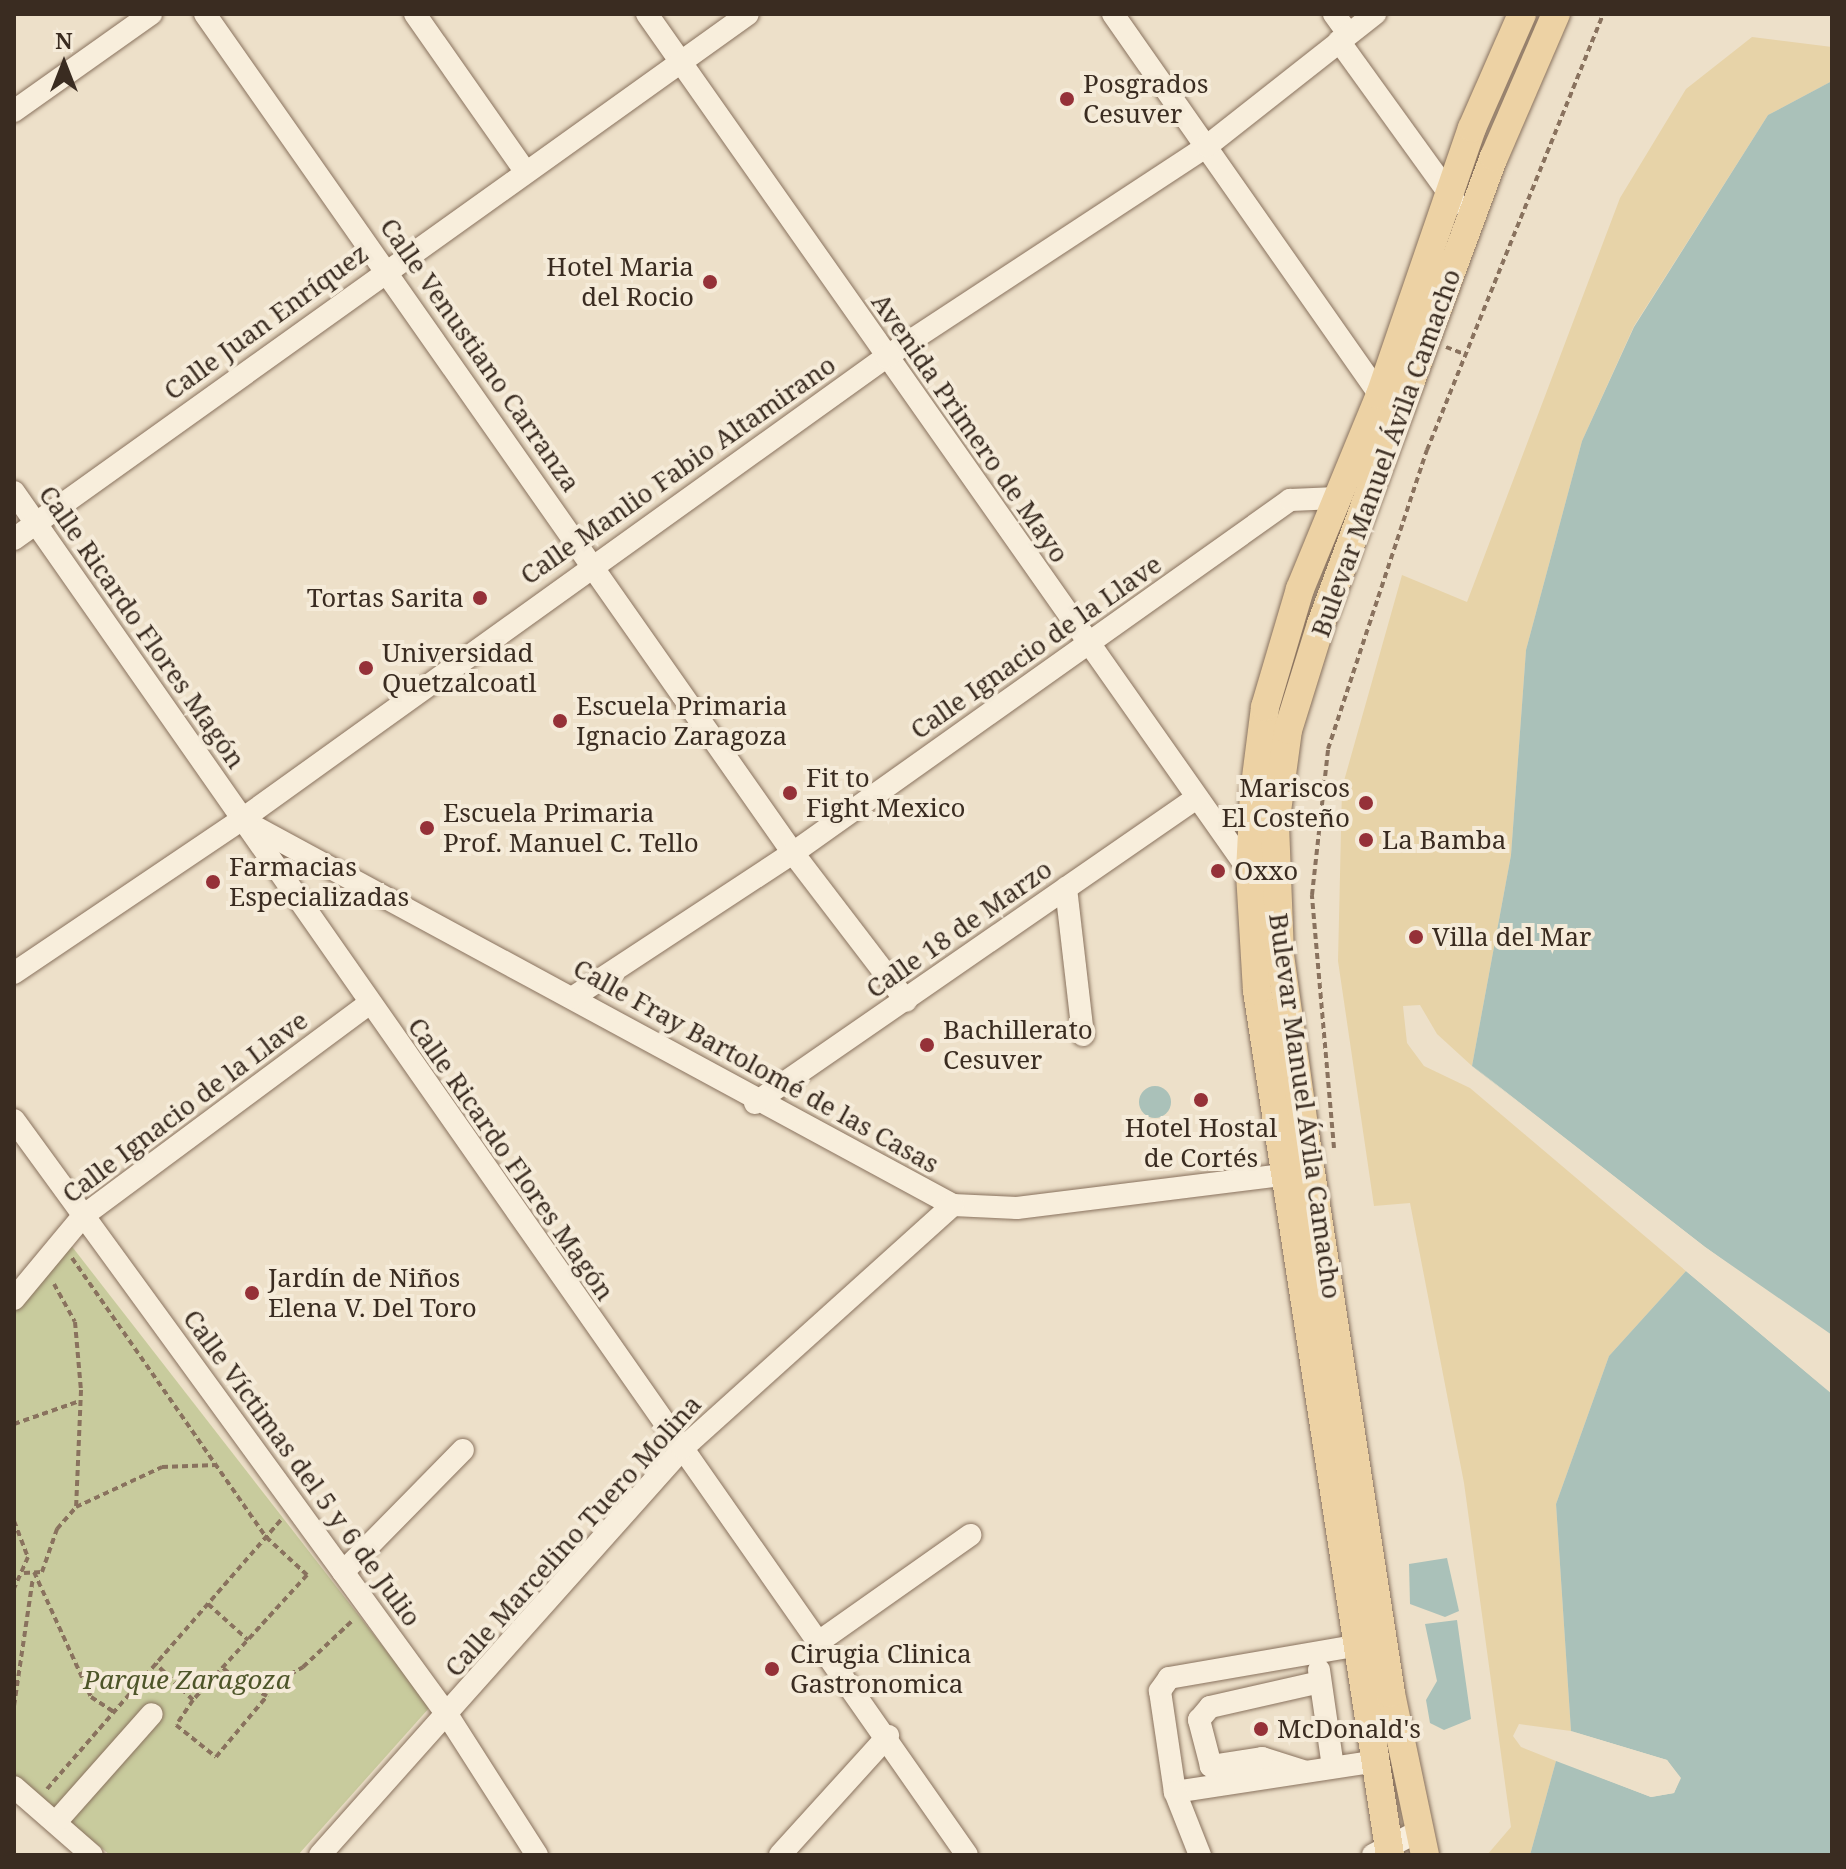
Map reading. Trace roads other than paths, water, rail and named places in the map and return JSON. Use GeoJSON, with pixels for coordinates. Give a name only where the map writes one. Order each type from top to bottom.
{"type":"FeatureCollection","features":[{"type":"Feature","properties":{"kind":"main road","name":"Bulevar Manuel Ávila Camacho"},"geometry":{"type":"LineString","coordinates":[[1383,1852],[1281,1175],[1250,872],[1265,707],[1337,498],[1380,395],[1450,194],[1522,14]]}},
{"type":"Feature","properties":{"kind":"main road","name":"Bulevar Manuel Ávila Camacho"},"geometry":{"type":"LineString","coordinates":[[1421,1844],[1302,1118],[1280,955],[1275,826],[1288,730],[1396,421],[1471,223],[1556,14]]}},
{"type":"Feature","properties":{"kind":"street"},"geometry":{"type":"LineString","coordinates":[[14,111],[151,14]]}},
{"type":"Feature","properties":{"kind":"street","name":"Calle Venustiano Carranza"},"geometry":{"type":"LineString","coordinates":[[205,14],[594,564],[793,853],[906,1001]]}},
{"type":"Feature","properties":{"kind":"street"},"geometry":{"type":"LineString","coordinates":[[415,14],[525,171]]}},
{"type":"Feature","properties":{"kind":"street","name":"Avenida Primero de Mayo"},"geometry":{"type":"LineString","coordinates":[[647,14],[1195,799],[1250,872]]}},
{"type":"Feature","properties":{"kind":"street","name":"Calle Juan Enríquez"},"geometry":{"type":"LineString","coordinates":[[14,539],[384,270],[748,14]]}},
{"type":"Feature","properties":{"kind":"street"},"geometry":{"type":"LineString","coordinates":[[1113,14],[1396,421]]}},
{"type":"Feature","properties":{"kind":"street"},"geometry":{"type":"LineString","coordinates":[[1334,14],[1343,37],[1471,223]]}},
{"type":"Feature","properties":{"kind":"street","name":"Calle Manlio Fabio Altamirano"},"geometry":{"type":"LineString","coordinates":[[14,973],[241,820],[886,357],[1207,146],[1375,14]]}},
{"type":"Feature","properties":{"kind":"street","name":"Calle Ricardo Flores Magón"},"geometry":{"type":"LineString","coordinates":[[14,492],[368,1004],[888,1736],[967,1855]]}},
{"type":"Feature","properties":{"kind":"street","name":"Calle Ignacio de la Llave"},"geometry":{"type":"LineString","coordinates":[[572,998],[793,853],[1290,500],[1337,498]]}},
{"type":"Feature","properties":{"kind":"street","name":"Calle 18 de Marzo"},"geometry":{"type":"LineString","coordinates":[[755,1103],[1195,799]]}},
{"type":"Feature","properties":{"kind":"street","name":"Calle Fray Bartolomé de las Casas"},"geometry":{"type":"LineString","coordinates":[[241,820],[572,998],[755,1103],[953,1205],[1017,1208],[1281,1175]]}},
{"type":"Feature","properties":{"kind":"street"},"geometry":{"type":"LineString","coordinates":[[1066,888],[1083,1035]]}},
{"type":"Feature","properties":{"kind":"street","name":"Calle Ignacio de la Llave"},"geometry":{"type":"LineString","coordinates":[[14,1299],[83,1216],[368,1004]]}},
{"type":"Feature","properties":{"kind":"street","name":"Calle Víctimas del 5 y 6 de Julio"},"geometry":{"type":"LineString","coordinates":[[14,1120],[448,1716],[537,1855]]}},
{"type":"Feature","properties":{"kind":"street","name":"Calle Marcelino Tuero Molina"},"geometry":{"type":"LineString","coordinates":[[320,1855],[448,1716],[683,1448],[953,1205]]}},
{"type":"Feature","properties":{"kind":"street"},"geometry":{"type":"LineString","coordinates":[[343,1572],[463,1450]]}},
{"type":"Feature","properties":{"kind":"street"},"geometry":{"type":"LineString","coordinates":[[820,1641],[970,1535]]}},
{"type":"Feature","properties":{"kind":"street"},"geometry":{"type":"LineString","coordinates":[[1200,1855],[1175,1792],[1160,1691],[1165,1680],[1354,1646]]}},
{"type":"Feature","properties":{"kind":"street"},"geometry":{"type":"LineString","coordinates":[[1316,1653],[1333,1767]]}},
{"type":"Feature","properties":{"kind":"street"},"geometry":{"type":"LineString","coordinates":[[1304,1771],[1262,1758],[1211,1766],[1199,1720],[1210,1707],[1320,1682]]}},
{"type":"Feature","properties":{"kind":"street"},"geometry":{"type":"LineString","coordinates":[[56,1822],[152,1714]]}},
{"type":"Feature","properties":{"kind":"street"},"geometry":{"type":"LineString","coordinates":[[780,1855],[888,1736]]}},
{"type":"Feature","properties":{"kind":"street"},"geometry":{"type":"LineString","coordinates":[[1175,1792],[1371,1762]]}},
{"type":"Feature","properties":{"kind":"street"},"geometry":{"type":"LineString","coordinates":[[14,1787],[92,1855]]}},
{"type":"Feature","properties":{"kind":"street"},"geometry":{"type":"LineString","coordinates":[[1383,1852],[1421,1844]]}},
{"type":"Feature","properties":{"kind":"water"},"geometry":{"type":"Polygon","coordinates":[[[1832,81],[1832,1335],[1705,1247],[1472,1066],[1511,855],[1526,650],[1582,441],[1634,327],[1768,115],[1832,81]]]}},
{"type":"Feature","properties":{"kind":"water"},"geometry":{"type":"Polygon","coordinates":[[[1155,1086],[1166,1091],[1171,1102],[1166,1113],[1155,1118],[1144,1113],[1139,1102],[1144,1091],[1155,1086]]]}},
{"type":"Feature","properties":{"kind":"water"},"geometry":{"type":"Polygon","coordinates":[[[1686,1271],[1832,1394],[1832,1855],[1530,1855],[1556,1761],[1651,1797],[1674,1793],[1680,1778],[1667,1760],[1571,1731],[1556,1504],[1609,1356],[1686,1271]]]}},
{"type":"Feature","properties":{"kind":"water"},"geometry":{"type":"Polygon","coordinates":[[[1447,1558],[1459,1611],[1445,1617],[1410,1604],[1409,1564],[1447,1558]]]}},
{"type":"Feature","properties":{"kind":"water"},"geometry":{"type":"Polygon","coordinates":[[[1457,1620],[1471,1719],[1444,1730],[1430,1723],[1426,1700],[1437,1681],[1425,1624],[1457,1620]]]}},
{"type":"Feature","properties":{"kind":"place","name":"Posgrados Cesuver"},"geometry":{"type":"Point","coordinates":[1067,99]}},
{"type":"Feature","properties":{"kind":"place","name":"Hotel Maria del Rocio"},"geometry":{"type":"Point","coordinates":[710,282]}},
{"type":"Feature","properties":{"kind":"place","name":"Tortas Sarita"},"geometry":{"type":"Point","coordinates":[480,598]}},
{"type":"Feature","properties":{"kind":"place","name":"Universidad Quetzalcoatl"},"geometry":{"type":"Point","coordinates":[366,668]}},
{"type":"Feature","properties":{"kind":"place","name":"Escuela Primaria Ignacio Zaragoza"},"geometry":{"type":"Point","coordinates":[560,721]}},
{"type":"Feature","properties":{"kind":"place","name":"Fit to Fight Mexico"},"geometry":{"type":"Point","coordinates":[790,793]}},
{"type":"Feature","properties":{"kind":"place","name":"Mariscos El Costeño"},"geometry":{"type":"Point","coordinates":[1366,803]}},
{"type":"Feature","properties":{"kind":"place","name":"Escuela Primaria Prof. Manuel C. Tello"},"geometry":{"type":"Point","coordinates":[427,828]}},
{"type":"Feature","properties":{"kind":"place","name":"La Bamba"},"geometry":{"type":"Point","coordinates":[1366,840]}},
{"type":"Feature","properties":{"kind":"place","name":"Oxxo"},"geometry":{"type":"Point","coordinates":[1218,871]}},
{"type":"Feature","properties":{"kind":"place","name":"Farmacias Especializadas"},"geometry":{"type":"Point","coordinates":[213,882]}},
{"type":"Feature","properties":{"kind":"place","name":"Villa del Mar"},"geometry":{"type":"Point","coordinates":[1416,937]}},
{"type":"Feature","properties":{"kind":"place","name":"Bachillerato Cesuver"},"geometry":{"type":"Point","coordinates":[927,1045]}},
{"type":"Feature","properties":{"kind":"place","name":"Hotel Hostal de Cortés"},"geometry":{"type":"Point","coordinates":[1201,1100]}},
{"type":"Feature","properties":{"kind":"place","name":"Jardín de Niños Elena V. Del Toro"},"geometry":{"type":"Point","coordinates":[252,1293]}},
{"type":"Feature","properties":{"kind":"place","name":"Cirugia Clinica Gastronomica"},"geometry":{"type":"Point","coordinates":[772,1669]}},
{"type":"Feature","properties":{"kind":"place","name":"McDonald's"},"geometry":{"type":"Point","coordinates":[1261,1729]}},
{"type":"Feature","properties":{"kind":"park label","name":"Parque Zaragoza"},"geometry":{"type":"Point","coordinates":[187,1680]}}]}
